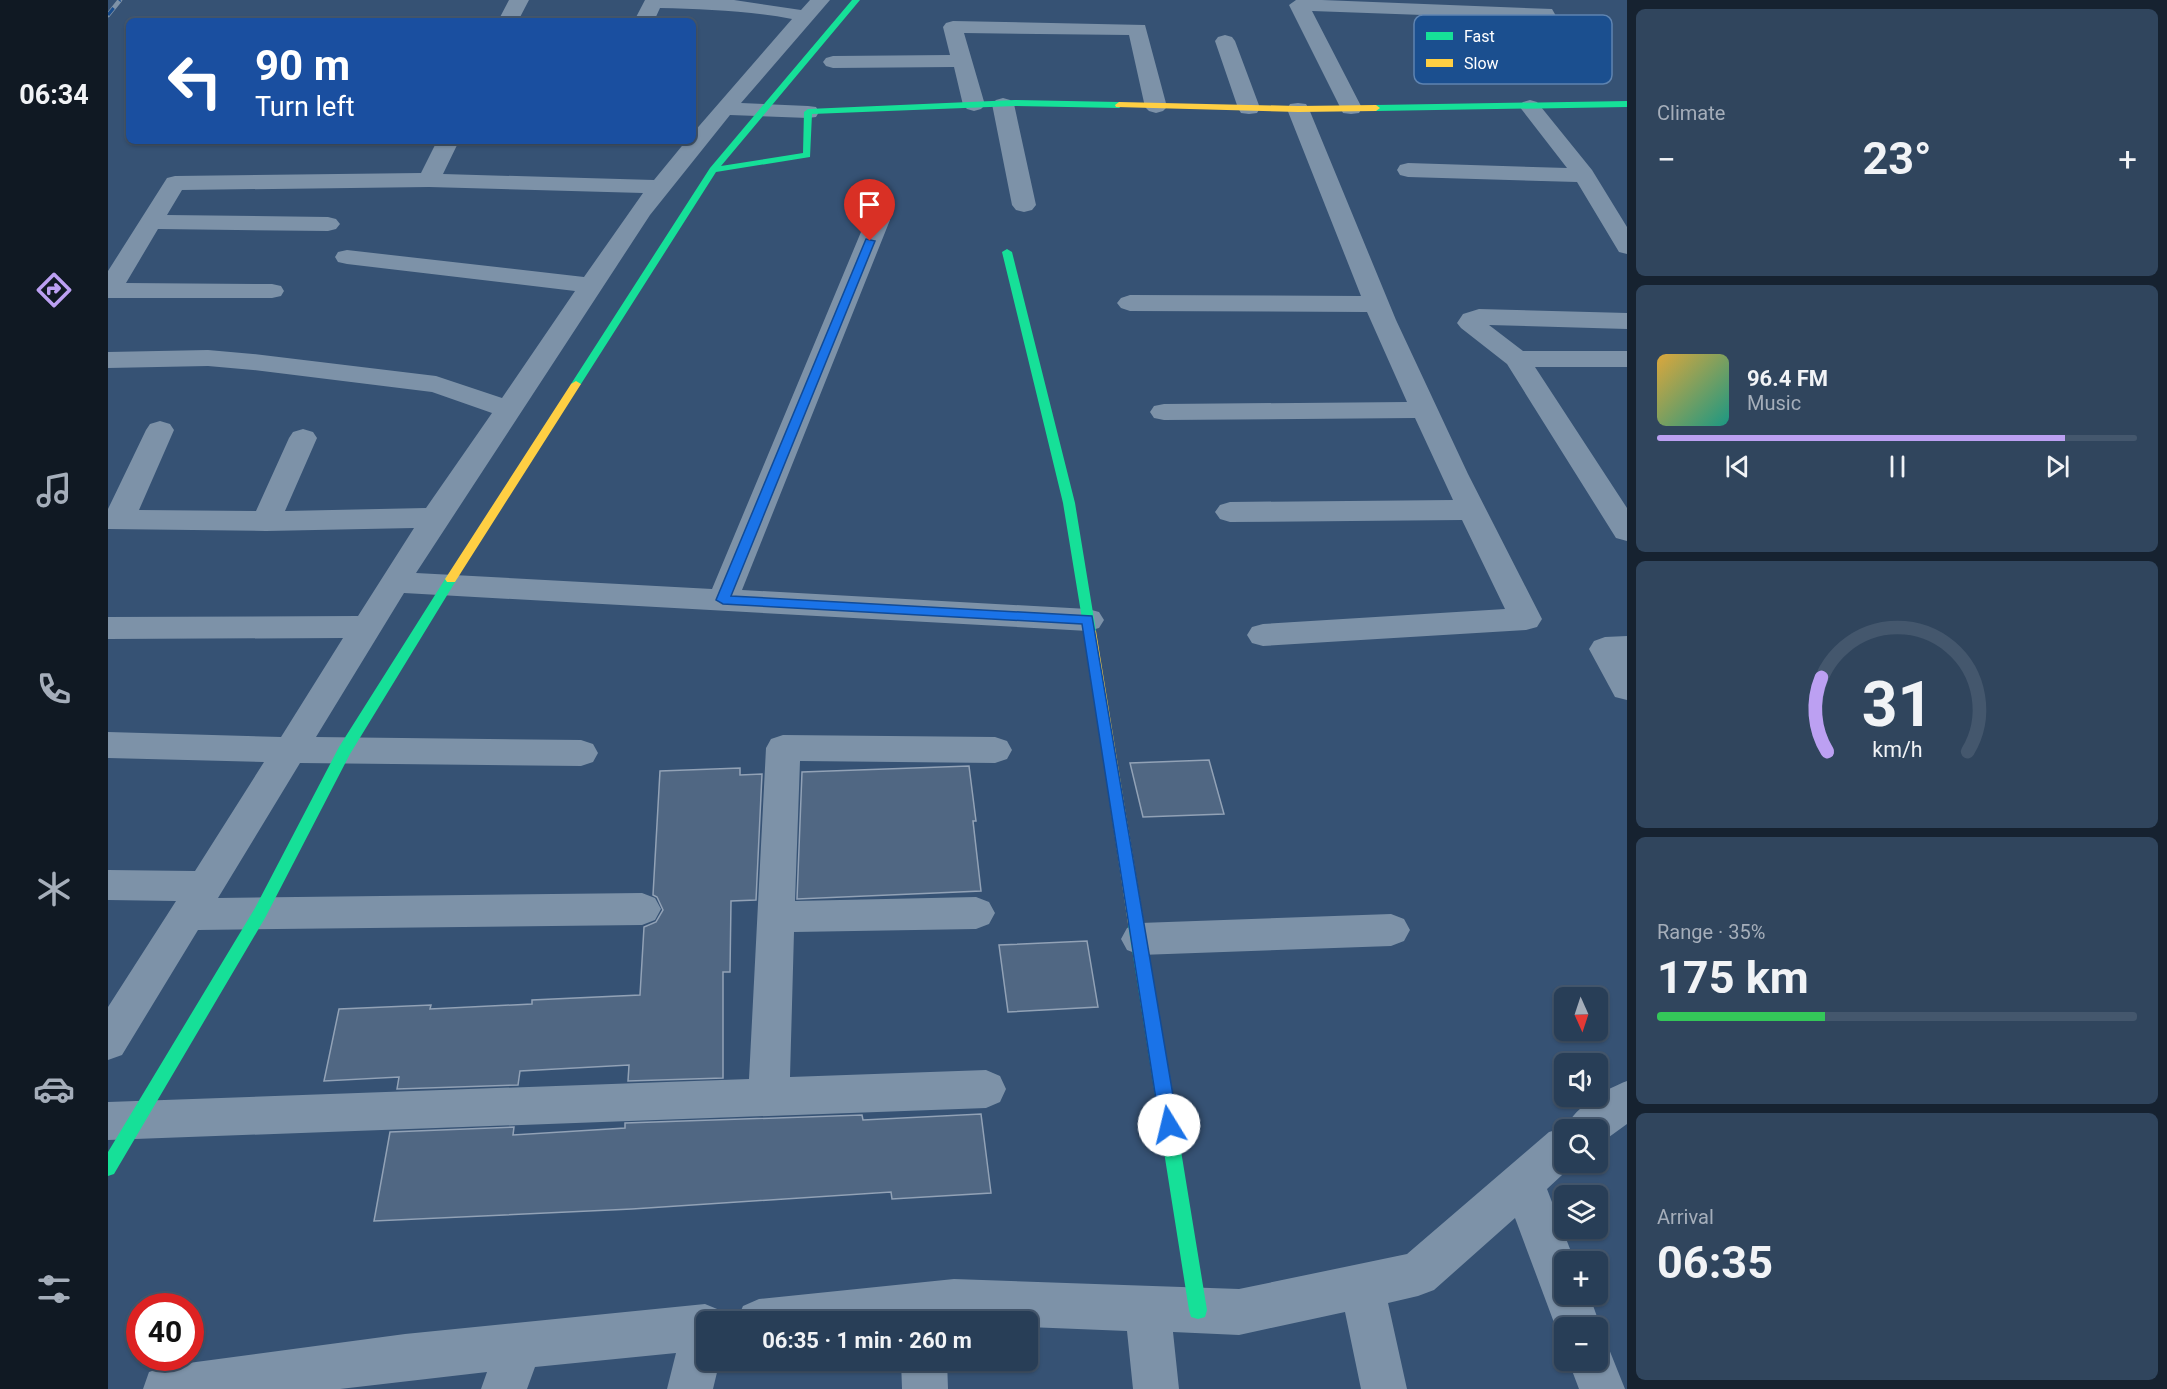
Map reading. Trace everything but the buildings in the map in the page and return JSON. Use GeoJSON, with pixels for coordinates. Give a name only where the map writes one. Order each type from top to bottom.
{"type":"FeatureCollection","features":[{"type":"Feature","properties":{"kind":"street"},"geometry":{"type":"LineString","coordinates":[[510,18],[519,0]]}},
{"type":"Feature","properties":{"kind":"street"},"geometry":{"type":"LineString","coordinates":[[108,1168],[123,1121],[260,913],[344,751],[447,585],[713,170],[856,0]]}},
{"type":"Feature","properties":{"kind":"street"},"geometry":{"type":"LineString","coordinates":[[645,18],[653,2],[704,1],[769,9],[812,8]]}},
{"type":"Feature","properties":{"kind":"street"},"geometry":{"type":"LineString","coordinates":[[1351,108],[1299,4],[1545,13],[1546,15]]}},
{"type":"Feature","properties":{"kind":"street"},"geometry":{"type":"LineString","coordinates":[[696,143],[812,8]]}},
{"type":"Feature","properties":{"kind":"street"},"geometry":{"type":"LineString","coordinates":[[1429,9],[1433,15]]}},
{"type":"Feature","properties":{"kind":"street"},"geometry":{"type":"LineString","coordinates":[[975,105],[953,27],[1138,29],[1156,107]]}},
{"type":"Feature","properties":{"kind":"street"},"geometry":{"type":"LineString","coordinates":[[1225,41],[1249,108]]}},
{"type":"Feature","properties":{"kind":"street"},"geometry":{"type":"LineString","coordinates":[[833,62],[963,62]]}},
{"type":"Feature","properties":{"kind":"street"},"geometry":{"type":"LineString","coordinates":[[724,109],[808,112],[1003,104],[1298,110],[1626,105]]}},
{"type":"Feature","properties":{"kind":"street"},"geometry":{"type":"LineString","coordinates":[[1003,104],[1024,205]]}},
{"type":"Feature","properties":{"kind":"street"},"geometry":{"type":"LineString","coordinates":[[1530,106],[1584,175],[1627,247]]}},
{"type":"Feature","properties":{"kind":"street"},"geometry":{"type":"LineString","coordinates":[[1263,635],[1526,619],[1425,411],[1377,304],[1298,110]]}},
{"type":"Feature","properties":{"kind":"street"},"geometry":{"type":"LineString","coordinates":[[713,170],[807,155],[808,112]]}},
{"type":"Feature","properties":{"kind":"street"},"geometry":{"type":"LineString","coordinates":[[429,180],[447,144]]}},
{"type":"Feature","properties":{"kind":"street"},"geometry":{"type":"LineString","coordinates":[[109,1039],[395,582],[507,409],[660,187],[695,144]]}},
{"type":"Feature","properties":{"kind":"street"},"geometry":{"type":"LineString","coordinates":[[1408,171],[1584,175]]}},
{"type":"Feature","properties":{"kind":"street"},"geometry":{"type":"LineString","coordinates":[[108,290],[175,183],[429,180],[660,187]]}},
{"type":"Feature","properties":{"kind":"street"},"geometry":{"type":"LineString","coordinates":[[723,600],[879,220]]}},
{"type":"Feature","properties":{"kind":"street"},"geometry":{"type":"LineString","coordinates":[[150,222],[328,224]]}},
{"type":"Feature","properties":{"kind":"street"},"geometry":{"type":"LineString","coordinates":[[1007,252],[1069,503],[1198,1310]]}},
{"type":"Feature","properties":{"kind":"street"},"geometry":{"type":"LineString","coordinates":[[347,256],[591,285]]}},
{"type":"Feature","properties":{"kind":"street"},"geometry":{"type":"LineString","coordinates":[[108,290],[272,291]]}},
{"type":"Feature","properties":{"kind":"street"},"geometry":{"type":"LineString","coordinates":[[1130,303],[1377,304]]}},
{"type":"Feature","properties":{"kind":"street"},"geometry":{"type":"LineString","coordinates":[[1627,321],[1472,319],[1470,323],[1517,359],[1627,531]]}},
{"type":"Feature","properties":{"kind":"street"},"geometry":{"type":"LineString","coordinates":[[108,360],[208,358],[276,364],[436,384],[507,409]]}},
{"type":"Feature","properties":{"kind":"street"},"geometry":{"type":"LineString","coordinates":[[1517,359],[1627,359]]}},
{"type":"Feature","properties":{"kind":"street"},"geometry":{"type":"LineString","coordinates":[[1164,412],[1425,411]]}},
{"type":"Feature","properties":{"kind":"street"},"geometry":{"type":"LineString","coordinates":[[160,430],[114,519],[266,521],[435,519]]}},
{"type":"Feature","properties":{"kind":"street"},"geometry":{"type":"LineString","coordinates":[[266,521],[303,438]]}},
{"type":"Feature","properties":{"kind":"street"},"geometry":{"type":"LineString","coordinates":[[1230,512],[1472,510]]}},
{"type":"Feature","properties":{"kind":"street"},"geometry":{"type":"LineString","coordinates":[[395,582],[1088,620]]}},
{"type":"Feature","properties":{"kind":"street"},"geometry":{"type":"LineString","coordinates":[[108,628],[368,627]]}},
{"type":"Feature","properties":{"kind":"street"},"geometry":{"type":"LineString","coordinates":[[1627,648],[1605,649],[1627,688]]}},
{"type":"Feature","properties":{"kind":"street"},"geometry":{"type":"LineString","coordinates":[[108,745],[344,751],[581,753]]}},
{"type":"Feature","properties":{"kind":"street"},"geometry":{"type":"LineString","coordinates":[[769,1097],[783,748],[995,750]]}},
{"type":"Feature","properties":{"kind":"street"},"geometry":{"type":"LineString","coordinates":[[108,885],[260,913],[642,909]]}},
{"type":"Feature","properties":{"kind":"street"},"geometry":{"type":"LineString","coordinates":[[776,917],[976,913]]}},
{"type":"Feature","properties":{"kind":"street"},"geometry":{"type":"LineString","coordinates":[[1140,939],[1391,930]]}},
{"type":"Feature","properties":{"kind":"street"},"geometry":{"type":"LineString","coordinates":[[123,1121],[986,1089]]}},
{"type":"Feature","properties":{"kind":"street"},"geometry":{"type":"LineString","coordinates":[[1601,1119],[1627,1100]]}},
{"type":"Feature","properties":{"kind":"street"},"geometry":{"type":"LineString","coordinates":[[928,1311],[954,1302],[1239,1312],[1418,1274],[1554,1155]]}},
{"type":"Feature","properties":{"kind":"street"},"geometry":{"type":"LineString","coordinates":[[1523,1182],[1554,1264]]}},
{"type":"Feature","properties":{"kind":"street"},"geometry":{"type":"LineString","coordinates":[[1362,1286],[1384,1389]]}},
{"type":"Feature","properties":{"kind":"street"},"geometry":{"type":"LineString","coordinates":[[1147,1309],[1156,1389]]}},
{"type":"Feature","properties":{"kind":"street"},"geometry":{"type":"LineString","coordinates":[[166,1389],[405,1357],[696,1328]]}},
{"type":"Feature","properties":{"kind":"street"},"geometry":{"type":"LineString","coordinates":[[504,1389],[520,1345]]}},
{"type":"Feature","properties":{"kind":"street"},"geometry":{"type":"LineString","coordinates":[[690,1389],[696,1366]]}},
{"type":"Feature","properties":{"kind":"street"},"geometry":{"type":"LineString","coordinates":[[925,1371],[926,1389]]}},
{"type":"Feature","properties":{"kind":"street"},"geometry":{"type":"LineString","coordinates":[[1595,1371],[1602,1389]]}},
{"type":"Feature","properties":{"kind":"railway"},"geometry":{"type":"LineString","coordinates":[[108,15],[120,0]]}},
{"type":"Feature","properties":{"kind":"traffic: fast"},"geometry":{"type":"LineString","coordinates":[[576,384],[713,170],[856,0]]}},
{"type":"Feature","properties":{"kind":"traffic: fast"},"geometry":{"type":"LineString","coordinates":[[713,170],[807,155],[808,112],[1015,103],[1119,105]]}},
{"type":"Feature","properties":{"kind":"traffic: fast"},"geometry":{"type":"LineString","coordinates":[[1376,108],[1627,104]]}},
{"type":"Feature","properties":{"kind":"traffic: fast"},"geometry":{"type":"LineString","coordinates":[[1007,252],[1069,503],[1090,631]]}},
{"type":"Feature","properties":{"kind":"traffic: fast"},"geometry":{"type":"LineString","coordinates":[[108,1168],[260,913],[344,751],[451,579]]}},
{"type":"Feature","properties":{"kind":"traffic: fast"},"geometry":{"type":"LineString","coordinates":[[1136,924],[1198,1310]]}},
{"type":"Feature","properties":{"kind":"traffic: slow"},"geometry":{"type":"LineString","coordinates":[[1119,105],[1298,109],[1376,108]]}},
{"type":"Feature","properties":{"kind":"traffic: slow"},"geometry":{"type":"LineString","coordinates":[[451,579],[576,384]]}},
{"type":"Feature","properties":{"kind":"traffic: slow"},"geometry":{"type":"LineString","coordinates":[[1090,631],[1136,924]]}},
{"type":"Feature","properties":{"kind":"route"},"geometry":{"type":"LineString","coordinates":[[870,241],[723,600],[1088,620],[1169,1125]]}}]}
